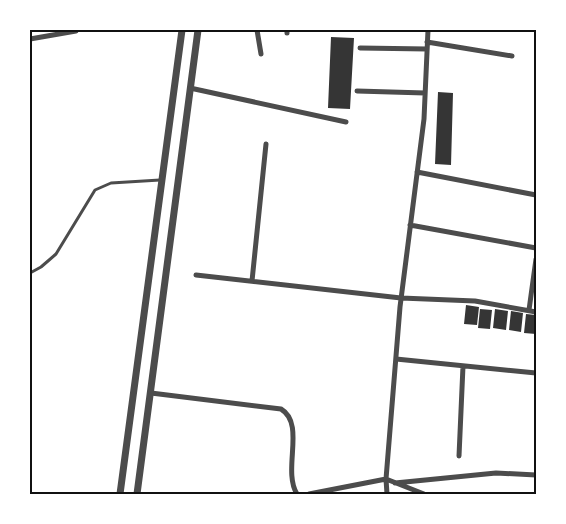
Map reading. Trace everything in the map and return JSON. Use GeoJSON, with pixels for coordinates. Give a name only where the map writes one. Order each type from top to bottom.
{"type":"FeatureCollection","features":[{"type":"Feature","properties":{"kind":"street"},"geometry":{"type":"LineString","coordinates":[[120,494],[182,30]]}},
{"type":"Feature","properties":{"kind":"street"},"geometry":{"type":"LineString","coordinates":[[137,494],[198,30]]}},
{"type":"Feature","properties":{"kind":"street"},"geometry":{"type":"LineString","coordinates":[[257,30],[261,54]]}},
{"type":"Feature","properties":{"kind":"street"},"geometry":{"type":"LineString","coordinates":[[387,494],[386,479],[401,298],[425,93],[428,30]]}},
{"type":"Feature","properties":{"kind":"street"},"geometry":{"type":"LineString","coordinates":[[30,39],[76,31]]}},
{"type":"Feature","properties":{"kind":"street"},"geometry":{"type":"LineString","coordinates":[[427,42],[512,56]]}},
{"type":"Feature","properties":{"kind":"street"},"geometry":{"type":"LineString","coordinates":[[360,48],[427,49]]}},
{"type":"Feature","properties":{"kind":"street"},"geometry":{"type":"LineString","coordinates":[[190,88],[346,122]]}},
{"type":"Feature","properties":{"kind":"street"},"geometry":{"type":"LineString","coordinates":[[357,92],[425,93]]}},
{"type":"Feature","properties":{"kind":"street"},"geometry":{"type":"LineString","coordinates":[[252,281],[266,144]]}},
{"type":"Feature","properties":{"kind":"street"},"geometry":{"type":"LineString","coordinates":[[417,172],[536,195]]}},
{"type":"Feature","properties":{"kind":"street"},"geometry":{"type":"LineString","coordinates":[[410,225],[536,248]]}},
{"type":"Feature","properties":{"kind":"street"},"geometry":{"type":"LineString","coordinates":[[529,310],[536,259]]}},
{"type":"Feature","properties":{"kind":"street"},"geometry":{"type":"LineString","coordinates":[[196,275],[401,298],[475,301],[536,312]]}},
{"type":"Feature","properties":{"kind":"street"},"geometry":{"type":"LineString","coordinates":[[396,359],[536,373]]}},
{"type":"Feature","properties":{"kind":"street"},"geometry":{"type":"LineString","coordinates":[[459,456],[464,366]]}},
{"type":"Feature","properties":{"kind":"street"},"geometry":{"type":"LineString","coordinates":[[151,393],[281,409],[288,413],[292,423],[291,477],[297,494]]}},
{"type":"Feature","properties":{"kind":"street"},"geometry":{"type":"LineString","coordinates":[[395,483],[496,473],[536,475]]}},
{"type":"Feature","properties":{"kind":"street"},"geometry":{"type":"LineString","coordinates":[[309,494],[386,479],[424,494]]}},
{"type":"Feature","properties":{"kind":"lane"},"geometry":{"type":"LineString","coordinates":[[30,273],[42,267],[56,254],[95,190],[111,183],[161,180]]}},
{"type":"Feature","properties":{"kind":"building"},"geometry":{"type":"Polygon","coordinates":[[[331,37],[354,38],[350,109],[328,108],[331,37]]]}},
{"type":"Feature","properties":{"kind":"building"},"geometry":{"type":"Polygon","coordinates":[[[438,92],[453,93],[451,165],[435,164],[438,92]]]}},
{"type":"Feature","properties":{"kind":"building"},"geometry":{"type":"Polygon","coordinates":[[[466,305],[479,307],[477,325],[464,324],[466,305]]]}},
{"type":"Feature","properties":{"kind":"building"},"geometry":{"type":"Polygon","coordinates":[[[480,309],[492,310],[490,329],[478,328],[480,309]]]}},
{"type":"Feature","properties":{"kind":"building"},"geometry":{"type":"Polygon","coordinates":[[[495,309],[508,311],[506,330],[493,328],[495,309]]]}},
{"type":"Feature","properties":{"kind":"building"},"geometry":{"type":"Polygon","coordinates":[[[511,311],[523,313],[521,332],[509,330],[511,311]]]}},
{"type":"Feature","properties":{"kind":"building"},"geometry":{"type":"Polygon","coordinates":[[[526,314],[536,315],[536,334],[524,333],[526,314]]]}}]}
